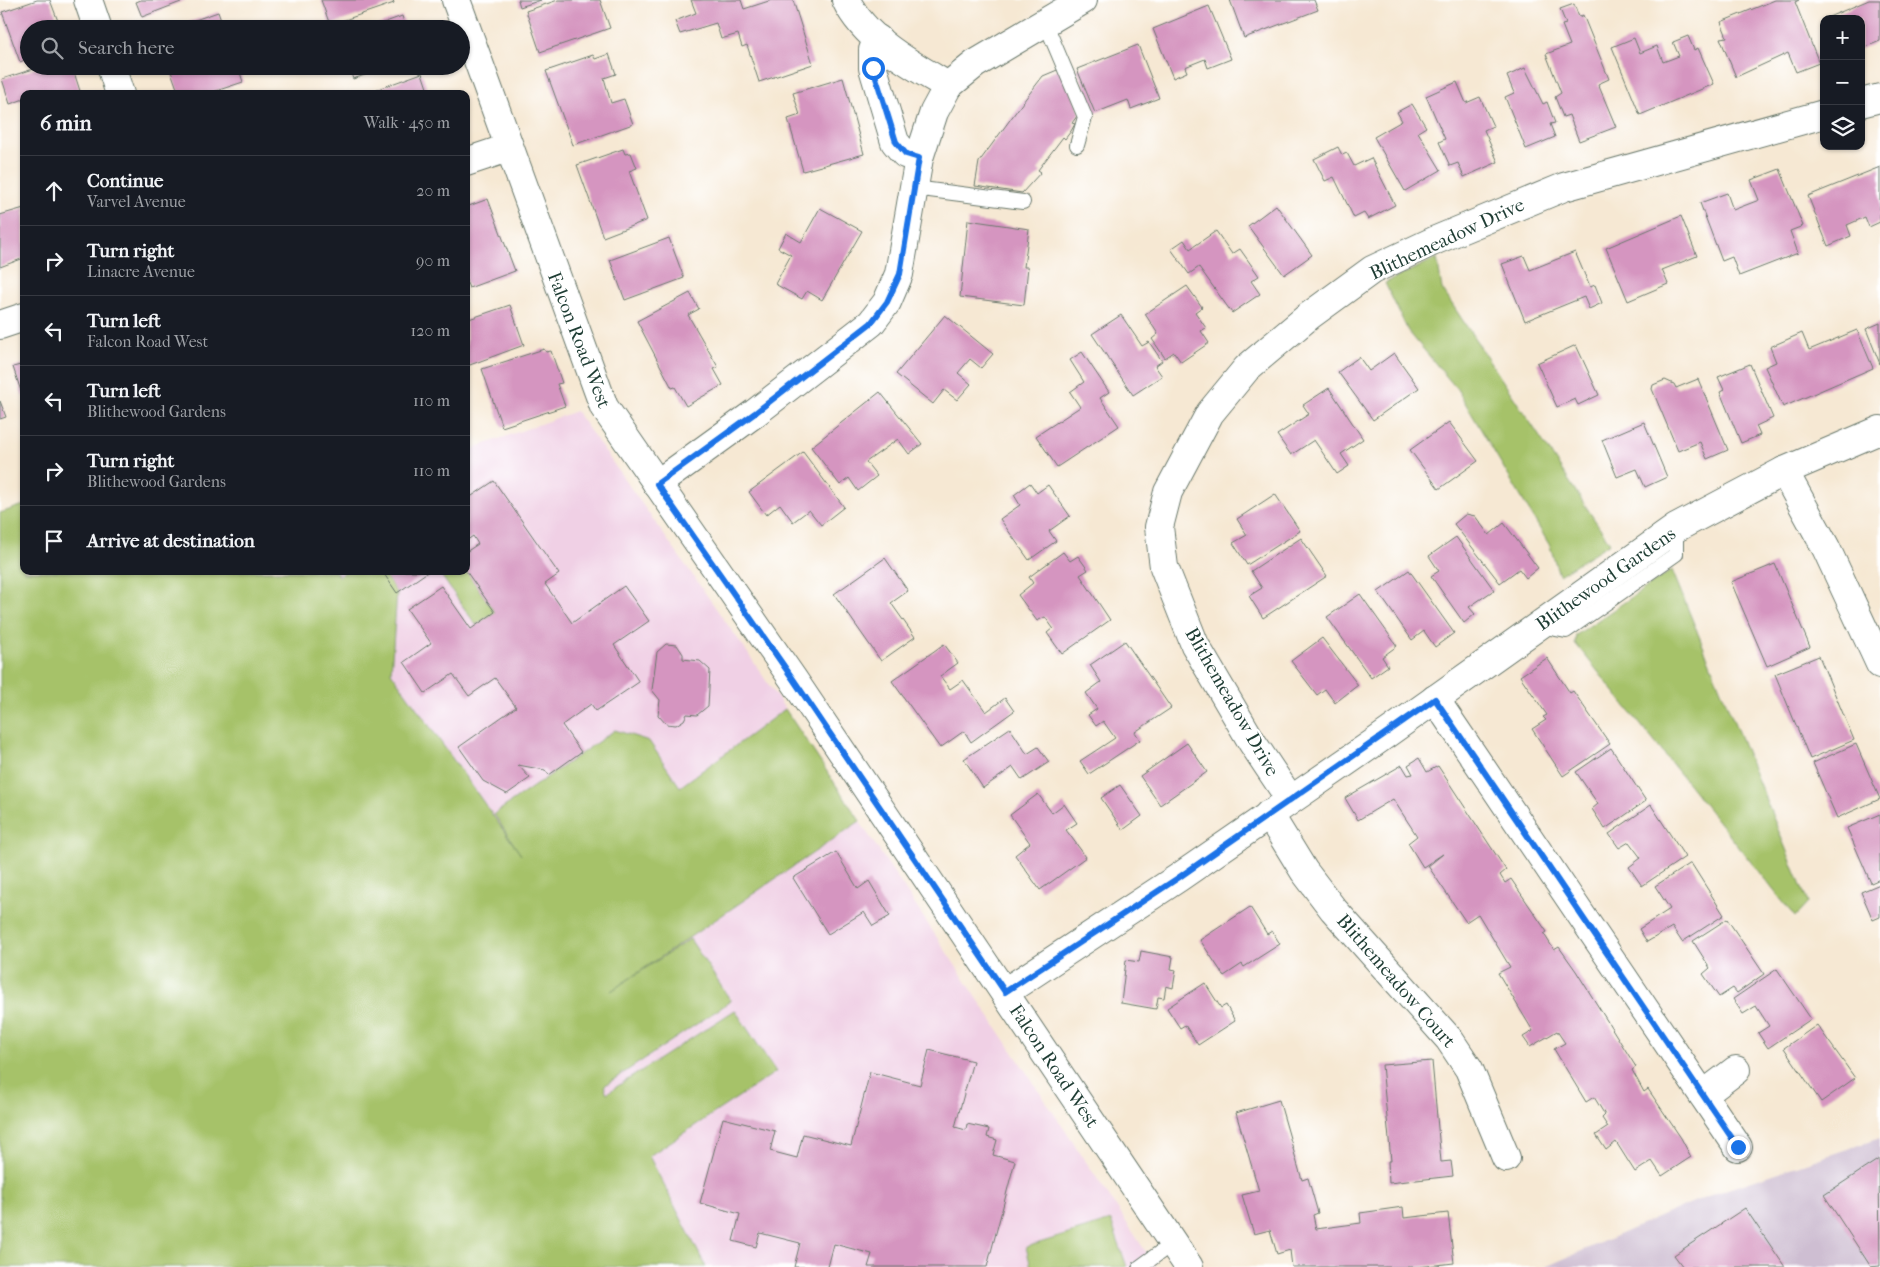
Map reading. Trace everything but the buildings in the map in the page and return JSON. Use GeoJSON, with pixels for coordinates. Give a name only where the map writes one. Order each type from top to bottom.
{"type":"FeatureCollection","features":[{"type":"Feature","properties":{"kind":"street"},"geometry":{"type":"LineString","coordinates":[[88,0],[95,20]]}},
{"type":"Feature","properties":{"kind":"street","name":"Falcon Road West"},"geometry":{"type":"LineString","coordinates":[[456,0],[463,20]]}},
{"type":"Feature","properties":{"kind":"street"},"geometry":{"type":"LineString","coordinates":[[846,0],[850,8],[878,39],[912,67],[948,86]]}},
{"type":"Feature","properties":{"kind":"street"},"geometry":{"type":"LineString","coordinates":[[657,484],[755,413],[871,323],[887,302],[900,274],[919,158],[934,112],[948,86],[976,64],[1084,0]]}},
{"type":"Feature","properties":{"kind":"street"},"geometry":{"type":"LineString","coordinates":[[878,39],[873,50],[873,68],[896,142],[906,154],[919,158]]}},
{"type":"Feature","properties":{"kind":"street","name":"Falcon Road West"},"geometry":{"type":"LineString","coordinates":[[470,40],[604,408],[793,679],[1189,1267]]}},
{"type":"Feature","properties":{"kind":"street"},"geometry":{"type":"LineString","coordinates":[[114,75],[119,90]]}},
{"type":"Feature","properties":{"kind":"street"},"geometry":{"type":"LineString","coordinates":[[1865,103],[1880,98]]}},
{"type":"Feature","properties":{"kind":"street","name":"Blithemeadow Drive"},"geometry":{"type":"LineString","coordinates":[[1280,807],[1252,742],[1195,645],[1164,567],[1159,528],[1168,492],[1210,413],[1247,368],[1309,316],[1372,270],[1436,240],[1564,187],[1820,115]]}},
{"type":"Feature","properties":{"kind":"street"},"geometry":{"type":"LineString","coordinates":[[470,161],[508,148]]}},
{"type":"Feature","properties":{"kind":"street"},"geometry":{"type":"LineString","coordinates":[[0,325],[20,318]]}},
{"type":"Feature","properties":{"kind":"street","name":"Blithewood Gardens"},"geometry":{"type":"LineString","coordinates":[[1005,992],[1375,742],[1676,528],[1784,471],[1880,430]]}},
{"type":"Feature","properties":{"kind":"street"},"geometry":{"type":"LineString","coordinates":[[1784,471],[1826,548],[1880,664]]}},
{"type":"Feature","properties":{"kind":"street"},"geometry":{"type":"LineString","coordinates":[[1435,699],[1738,1147]]}},
{"type":"Feature","properties":{"kind":"street","name":"Blithemeadow Court"},"geometry":{"type":"LineString","coordinates":[[1280,807],[1304,871],[1333,910],[1449,1039],[1469,1069],[1506,1158]]}},
{"type":"Feature","properties":{"kind":"street"},"geometry":{"type":"LineString","coordinates":[[1703,1095],[1736,1070]]}},
{"type":"Feature","properties":{"kind":"lane"},"geometry":{"type":"LineString","coordinates":[[1045,22],[1085,117],[1077,145]]}},
{"type":"Feature","properties":{"kind":"lane"},"geometry":{"type":"LineString","coordinates":[[914,188],[1023,202]]}},
{"type":"Feature","properties":{"kind":"lane"},"geometry":{"type":"LineString","coordinates":[[1140,1267],[1173,1243]]}},
{"type":"Feature","properties":{"kind":"shaded area"},"geometry":{"type":"Polygon","coordinates":[[[576,411],[745,649],[1156,1267],[0,1267],[0,513],[20,506],[20,575],[470,575],[470,450],[576,411]]]}},
{"type":"Feature","properties":{"kind":"shaded area"},"geometry":{"type":"Polygon","coordinates":[[[1880,1138],[1880,1267],[1545,1267],[1705,1197],[1880,1138]]]}},
{"type":"Feature","properties":{"kind":"green space"},"geometry":{"type":"Polygon","coordinates":[[[1437,258],[1442,289],[1610,543],[1559,575],[1550,546],[1457,389],[1408,331],[1385,283],[1437,258]]]}},
{"type":"Feature","properties":{"kind":"green space"},"geometry":{"type":"Polygon","coordinates":[[[20,506],[20,575],[338,575],[339,577],[341,575],[385,575],[397,593],[391,672],[521,855],[494,814],[615,730],[649,741],[680,787],[785,709],[860,821],[611,991],[690,939],[731,1001],[604,1086],[607,1093],[735,1010],[776,1072],[649,1156],[706,1267],[0,1267],[0,513],[20,506]]]}},
{"type":"Feature","properties":{"kind":"green space"},"geometry":{"type":"Polygon","coordinates":[[[1672,570],[1808,903],[1795,917],[1575,643],[1576,635],[1672,570]]]}},
{"type":"Feature","properties":{"kind":"green space"},"geometry":{"type":"Polygon","coordinates":[[[441,575],[469,575],[495,612],[476,625],[441,575]]]}},
{"type":"Feature","properties":{"kind":"green space"},"geometry":{"type":"Polygon","coordinates":[[[1111,1221],[1127,1267],[1031,1267],[1026,1247],[1111,1221]]]}},
{"type":"Feature","properties":{"kind":"route"},"geometry":{"type":"LineString","coordinates":[[873,68],[896,142],[906,154],[919,158],[900,274],[887,302],[871,323],[755,413],[657,484],[793,679],[1005,992],[1178,878],[1435,699],[1738,1147]]}}]}
